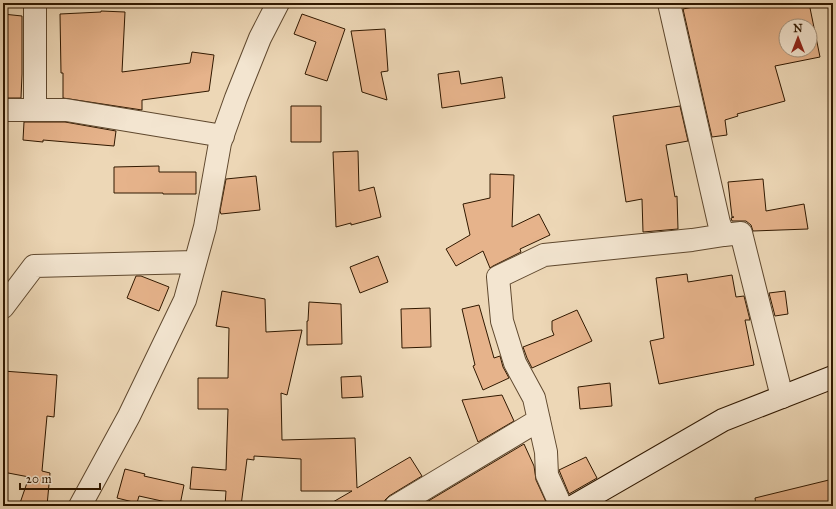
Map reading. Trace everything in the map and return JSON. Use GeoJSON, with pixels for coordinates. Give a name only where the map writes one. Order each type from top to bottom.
{"type":"FeatureCollection","features":[{"type":"Feature","properties":{"kind":"street"},"geometry":{"type":"LineString","coordinates":[[35,3],[35,110]]}},
{"type":"Feature","properties":{"kind":"street"},"geometry":{"type":"LineString","coordinates":[[80,506],[129,416],[185,300],[205,227],[220,143],[260,38],[278,3]]}},
{"type":"Feature","properties":{"kind":"street"},"geometry":{"type":"LineString","coordinates":[[669,3],[719,223],[724,235]]}},
{"type":"Feature","properties":{"kind":"street"},"geometry":{"type":"LineString","coordinates":[[3,110],[66,110],[223,136]]}},
{"type":"Feature","properties":{"kind":"street"},"geometry":{"type":"LineString","coordinates":[[561,506],[548,475],[546,452],[534,398],[515,363],[502,321],[498,277],[544,254],[692,240],[741,233],[782,397]]}},
{"type":"Feature","properties":{"kind":"street"},"geometry":{"type":"LineString","coordinates":[[3,307],[34,266],[195,262]]}},
{"type":"Feature","properties":{"kind":"street"},"geometry":{"type":"LineString","coordinates":[[574,506],[723,420],[833,377]]}},
{"type":"Feature","properties":{"kind":"street"},"geometry":{"type":"LineString","coordinates":[[396,506],[539,420]]}},
{"type":"Feature","properties":{"kind":"building"},"geometry":{"type":"Polygon","coordinates":[[[714,3],[809,3],[812,18],[778,18],[778,58],[815,58],[775,66],[785,101],[737,114],[738,116],[725,120],[727,135],[712,137],[683,9],[714,3]]]}},
{"type":"Feature","properties":{"kind":"building"},"geometry":{"type":"Polygon","coordinates":[[[101,11],[125,12],[122,72],[190,63],[192,52],[214,55],[209,91],[142,100],[142,110],[63,98],[60,14],[101,11]]]}},
{"type":"Feature","properties":{"kind":"building"},"geometry":{"type":"Polygon","coordinates":[[[3,14],[22,16],[21,98],[3,98],[3,14]]]}},
{"type":"Feature","properties":{"kind":"building"},"geometry":{"type":"Polygon","coordinates":[[[302,14],[345,29],[327,81],[305,74],[316,42],[294,34],[302,14]]]}},
{"type":"Feature","properties":{"kind":"building"},"geometry":{"type":"Polygon","coordinates":[[[385,29],[388,71],[381,72],[387,100],[362,92],[351,31],[385,29]]]}},
{"type":"Feature","properties":{"kind":"building"},"geometry":{"type":"Polygon","coordinates":[[[818,47],[820,57],[818,57],[818,47]]]}},
{"type":"Feature","properties":{"kind":"building"},"geometry":{"type":"Polygon","coordinates":[[[459,71],[461,84],[502,77],[505,98],[442,108],[438,74],[459,71]]]}},
{"type":"Feature","properties":{"kind":"building"},"geometry":{"type":"Polygon","coordinates":[[[291,106],[321,106],[321,142],[291,142],[291,106]]]}},
{"type":"Feature","properties":{"kind":"building"},"geometry":{"type":"Polygon","coordinates":[[[680,106],[688,141],[666,145],[675,197],[677,196],[678,229],[643,232],[642,199],[626,202],[613,116],[680,106]]]}},
{"type":"Feature","properties":{"kind":"building"},"geometry":{"type":"Polygon","coordinates":[[[24,122],[65,122],[116,131],[114,146],[43,140],[43,142],[23,140],[24,122]]]}},
{"type":"Feature","properties":{"kind":"building"},"geometry":{"type":"Polygon","coordinates":[[[358,151],[359,191],[374,187],[381,217],[351,225],[351,223],[336,227],[333,152],[358,151]]]}},
{"type":"Feature","properties":{"kind":"building"},"geometry":{"type":"Polygon","coordinates":[[[159,166],[159,172],[196,172],[196,194],[114,193],[114,167],[159,166]]]}},
{"type":"Feature","properties":{"kind":"building"},"geometry":{"type":"Polygon","coordinates":[[[490,174],[514,175],[512,227],[539,214],[550,235],[520,249],[521,252],[490,268],[483,251],[456,266],[446,249],[470,235],[463,204],[490,198],[490,174]]]}},
{"type":"Feature","properties":{"kind":"building"},"geometry":{"type":"Polygon","coordinates":[[[256,176],[260,210],[221,214],[220,211],[226,179],[256,176]]]}},
{"type":"Feature","properties":{"kind":"building"},"geometry":{"type":"Polygon","coordinates":[[[763,179],[766,211],[804,204],[808,229],[753,231],[751,225],[746,221],[732,221],[731,218],[734,217],[732,217],[728,182],[763,179]]]}},
{"type":"Feature","properties":{"kind":"building"},"geometry":{"type":"Polygon","coordinates":[[[378,256],[388,282],[360,293],[350,267],[378,256]]]}},
{"type":"Feature","properties":{"kind":"building"},"geometry":{"type":"Polygon","coordinates":[[[687,274],[688,282],[732,275],[736,297],[744,296],[750,320],[745,320],[754,365],[659,384],[650,341],[664,338],[656,278],[687,274]]]}},
{"type":"Feature","properties":{"kind":"building"},"geometry":{"type":"Polygon","coordinates":[[[136,276],[141,276],[169,287],[159,311],[127,298],[136,276]]]}},
{"type":"Feature","properties":{"kind":"building"},"geometry":{"type":"Polygon","coordinates":[[[222,291],[265,299],[266,332],[302,330],[287,395],[281,393],[282,440],[355,438],[357,488],[410,457],[422,476],[389,496],[385,500],[384,506],[326,506],[352,491],[301,491],[301,459],[254,456],[254,460],[247,459],[241,506],[225,506],[226,491],[190,489],[192,467],[226,470],[228,409],[198,409],[198,378],[228,378],[229,328],[216,326],[222,291]]]}},
{"type":"Feature","properties":{"kind":"building"},"geometry":{"type":"Polygon","coordinates":[[[785,291],[788,314],[775,316],[769,293],[785,291]]]}},
{"type":"Feature","properties":{"kind":"building"},"geometry":{"type":"Polygon","coordinates":[[[309,302],[341,304],[342,344],[307,345],[309,302]]]}},
{"type":"Feature","properties":{"kind":"building"},"geometry":{"type":"Polygon","coordinates":[[[479,305],[494,358],[500,356],[503,367],[509,378],[483,390],[473,366],[475,365],[462,309],[479,305]]]}},
{"type":"Feature","properties":{"kind":"building"},"geometry":{"type":"Polygon","coordinates":[[[430,308],[431,347],[402,348],[401,309],[430,308]]]}},
{"type":"Feature","properties":{"kind":"building"},"geometry":{"type":"Polygon","coordinates":[[[577,310],[592,341],[532,368],[523,347],[554,335],[552,330],[552,321],[577,310]]]}},
{"type":"Feature","properties":{"kind":"building"},"geometry":{"type":"Polygon","coordinates":[[[3,371],[57,375],[54,417],[47,416],[42,471],[50,473],[47,506],[19,506],[29,477],[3,472],[3,371]]]}},
{"type":"Feature","properties":{"kind":"building"},"geometry":{"type":"Polygon","coordinates":[[[361,376],[363,397],[342,398],[341,377],[361,376]]]}},
{"type":"Feature","properties":{"kind":"building"},"geometry":{"type":"Polygon","coordinates":[[[610,383],[612,406],[580,409],[578,387],[610,383]]]}},
{"type":"Feature","properties":{"kind":"building"},"geometry":{"type":"Polygon","coordinates":[[[502,395],[514,421],[478,442],[462,400],[502,395]]]}},
{"type":"Feature","properties":{"kind":"building"},"geometry":{"type":"Polygon","coordinates":[[[524,444],[534,466],[536,480],[547,504],[543,506],[420,506],[524,444]]]}},
{"type":"Feature","properties":{"kind":"building"},"geometry":{"type":"Polygon","coordinates":[[[586,457],[597,478],[569,494],[559,470],[586,457]]]}},
{"type":"Feature","properties":{"kind":"building"},"geometry":{"type":"Polygon","coordinates":[[[125,469],[145,474],[144,476],[184,485],[180,505],[139,496],[137,503],[117,498],[125,469]]]}},
{"type":"Feature","properties":{"kind":"building"},"geometry":{"type":"Polygon","coordinates":[[[833,479],[833,506],[756,506],[755,498],[833,479]]]}}]}
